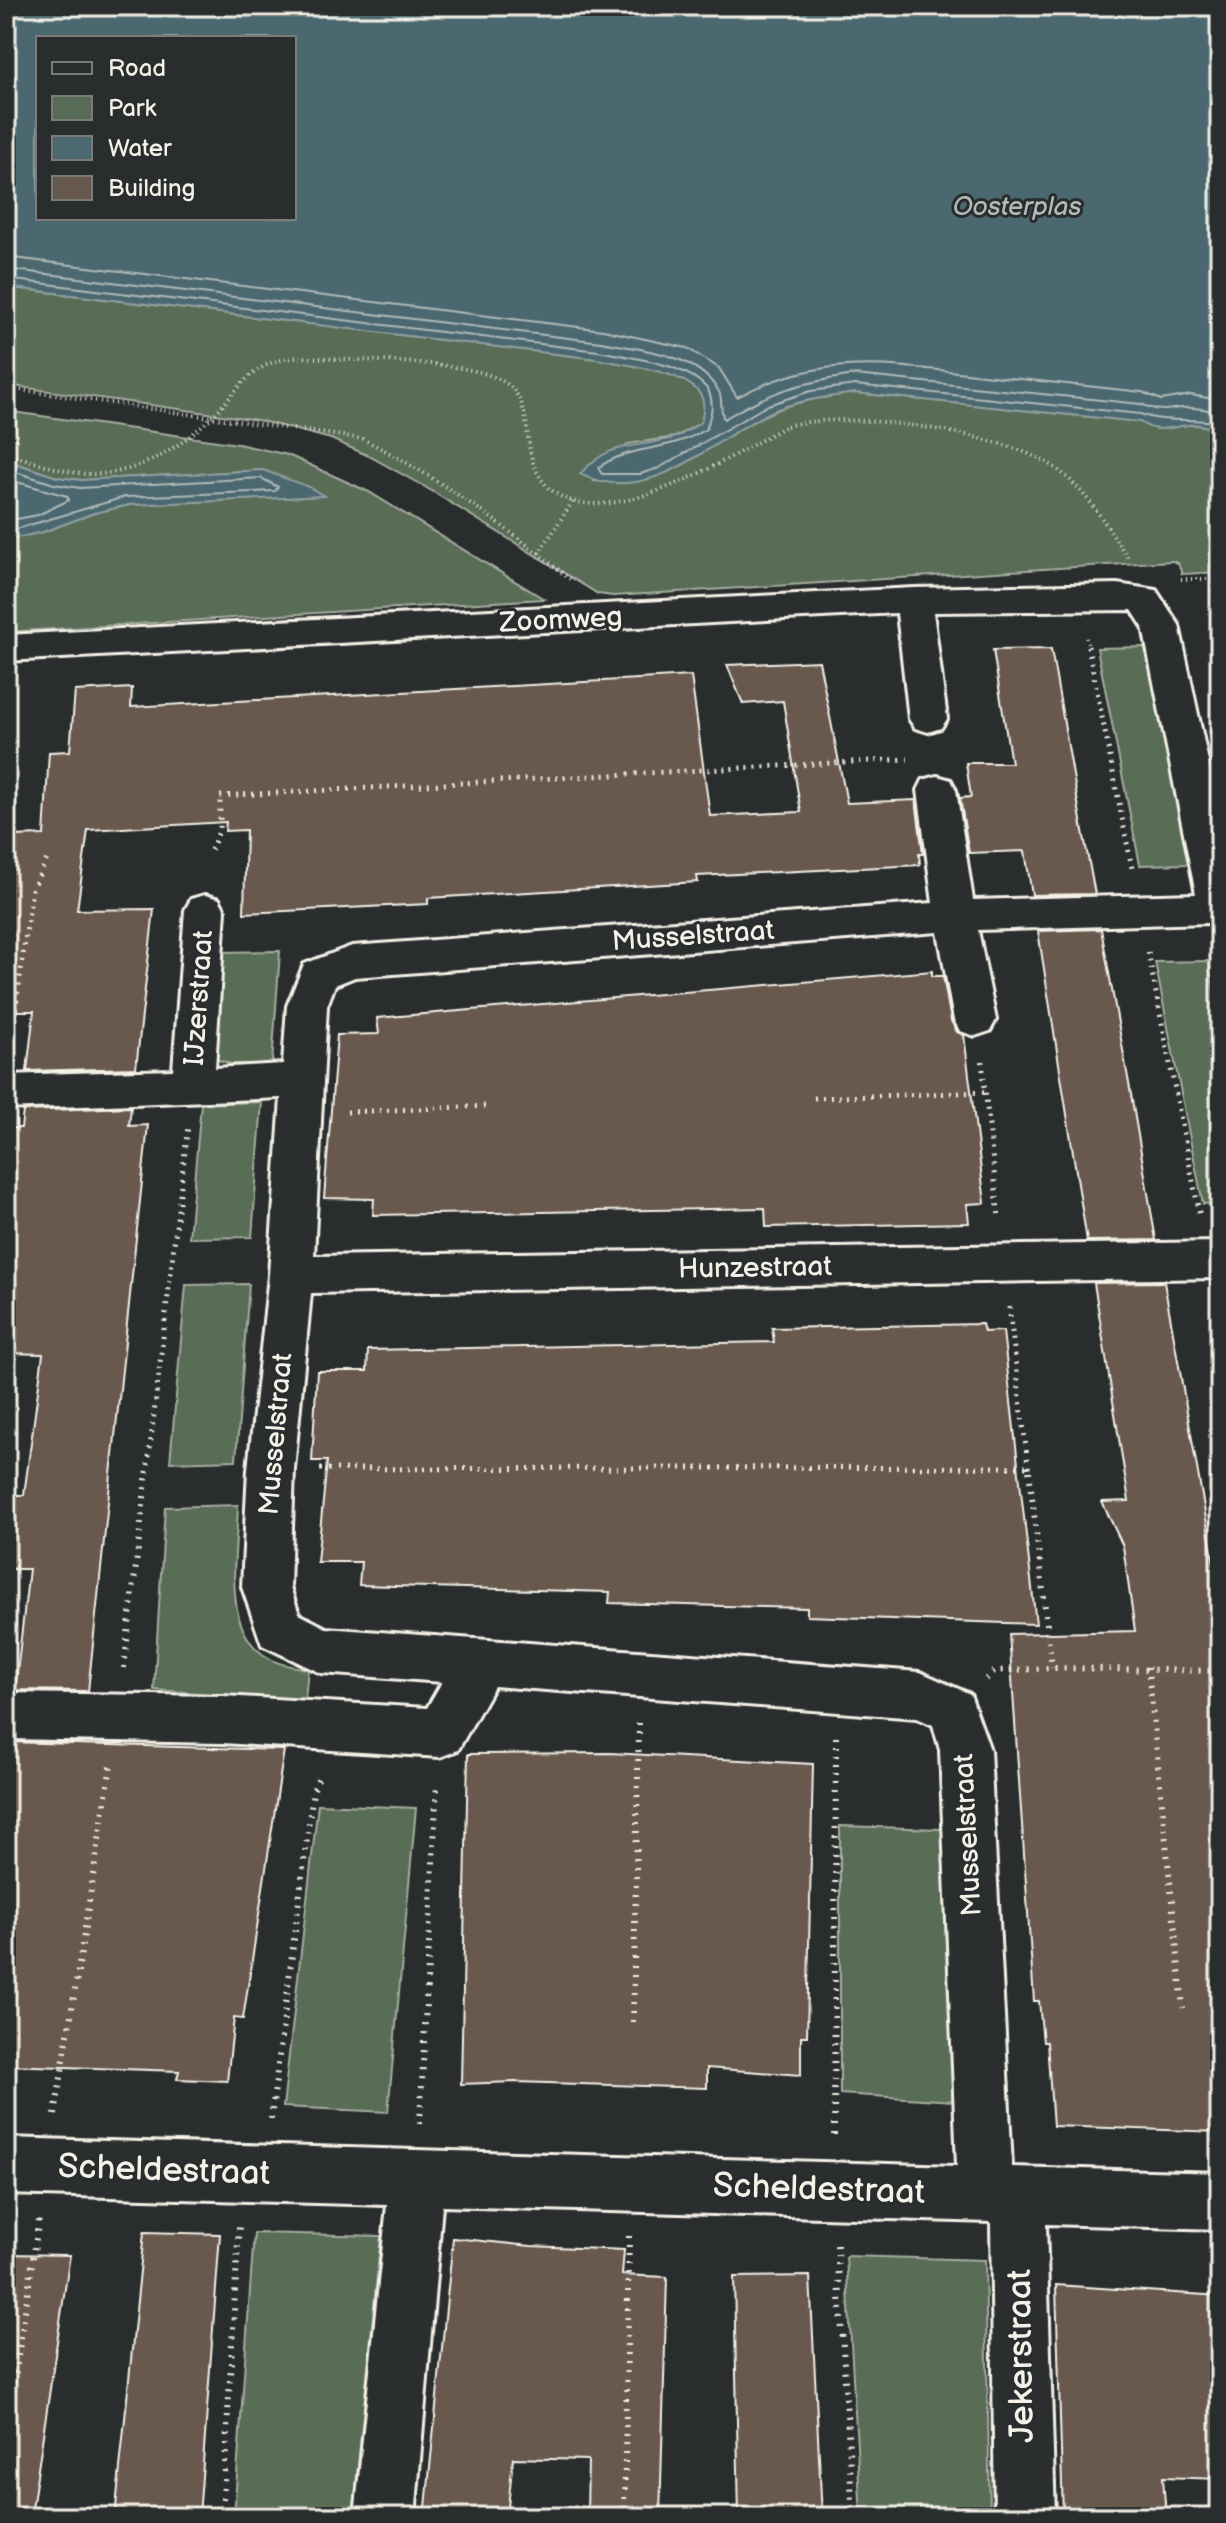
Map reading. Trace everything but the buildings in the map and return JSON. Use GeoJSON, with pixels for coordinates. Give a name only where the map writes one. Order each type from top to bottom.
{"type":"FeatureCollection","features":[{"type":"Feature","properties":{"kind":"street","name":"Zoomweg"},"geometry":{"type":"LineString","coordinates":[[6,648],[914,600],[1078,597],[1125,582]]}},
{"type":"Feature","properties":{"kind":"street"},"geometry":{"type":"LineString","coordinates":[[1125,582],[1143,599],[1161,625],[1220,910]]}},
{"type":"Feature","properties":{"kind":"street"},"geometry":{"type":"LineString","coordinates":[[914,600],[928,719]]}},
{"type":"Feature","properties":{"kind":"street"},"geometry":{"type":"LineString","coordinates":[[927,774],[975,1020]]}},
{"type":"Feature","properties":{"kind":"street","name":"IJzerstraat"},"geometry":{"type":"LineString","coordinates":[[193,1086],[205,910]]}},
{"type":"Feature","properties":{"kind":"street","name":"Musselstraat"},"geometry":{"type":"LineString","coordinates":[[1002,2194],[965,1750],[953,1710],[920,1695],[321,1650],[279,1629],[266,1587],[271,1469],[291,1275],[307,1006],[318,975],[352,962],[955,916],[1220,910]]}},
{"type":"Feature","properties":{"kind":"street","name":"IJzerstraat"},"geometry":{"type":"LineString","coordinates":[[8,1072],[301,1097]]}},
{"type":"Feature","properties":{"kind":"street","name":"Hunzestraat"},"geometry":{"type":"LineString","coordinates":[[291,1275],[1214,1260]]}},
{"type":"Feature","properties":{"kind":"street"},"geometry":{"type":"LineString","coordinates":[[6,1716],[118,1716],[343,1725],[440,1733],[480,1663]]}},
{"type":"Feature","properties":{"kind":"street","name":"Scheldestraat"},"geometry":{"type":"LineString","coordinates":[[26,2166],[1220,2201]]}},
{"type":"Feature","properties":{"kind":"street"},"geometry":{"type":"LineString","coordinates":[[385,2517],[417,2177]]}},
{"type":"Feature","properties":{"kind":"street","name":"Jekerstraat"},"geometry":{"type":"LineString","coordinates":[[1002,2194],[1025,2517]]}},
{"type":"Feature","properties":{"kind":"path"},"geometry":{"type":"LineString","coordinates":[[6,454],[82,474],[120,469],[162,458],[213,416],[253,371],[279,360],[316,358],[467,370],[501,379],[521,398],[532,462],[544,484],[573,501],[608,505],[652,496],[802,421],[827,419],[973,435],[1028,453],[1072,482],[1125,582]]}},
{"type":"Feature","properties":{"kind":"path"},"geometry":{"type":"LineString","coordinates":[[6,388],[363,439],[397,455],[539,553],[577,585],[606,617]]}},
{"type":"Feature","properties":{"kind":"path"},"geometry":{"type":"LineString","coordinates":[[539,553],[573,501]]}},
{"type":"Feature","properties":{"kind":"path"},"geometry":{"type":"LineString","coordinates":[[1078,597],[1214,1260],[1220,1328]]}},
{"type":"Feature","properties":{"kind":"path"},"geometry":{"type":"LineString","coordinates":[[211,850],[220,829],[220,796],[927,774]]}},
{"type":"Feature","properties":{"kind":"path"},"geometry":{"type":"LineString","coordinates":[[8,1072],[32,890],[48,857]]}},
{"type":"Feature","properties":{"kind":"path"},"geometry":{"type":"LineString","coordinates":[[975,1020],[987,1092],[1052,1668]]}},
{"type":"Feature","properties":{"kind":"path"},"geometry":{"type":"LineString","coordinates":[[6,2436],[26,2166],[118,1716],[193,1086]]}},
{"type":"Feature","properties":{"kind":"path"},"geometry":{"type":"LineString","coordinates":[[814,1098],[987,1092]]}},
{"type":"Feature","properties":{"kind":"path"},"geometry":{"type":"LineString","coordinates":[[301,1097],[486,1106]]}},
{"type":"Feature","properties":{"kind":"path"},"geometry":{"type":"LineString","coordinates":[[271,1469],[1027,1467]]}},
{"type":"Feature","properties":{"kind":"path"},"geometry":{"type":"LineString","coordinates":[[1148,1667],[1183,2008]]}},
{"type":"Feature","properties":{"kind":"path"},"geometry":{"type":"LineString","coordinates":[[953,1710],[994,1671],[1148,1667],[1220,1671]]}},
{"type":"Feature","properties":{"kind":"path"},"geometry":{"type":"LineString","coordinates":[[633,2022],[640,1674]]}},
{"type":"Feature","properties":{"kind":"path"},"geometry":{"type":"LineString","coordinates":[[836,1688],[833,2189],[853,2517]]}},
{"type":"Feature","properties":{"kind":"path"},"geometry":{"type":"LineString","coordinates":[[222,2517],[253,2172],[313,1791],[343,1725]]}},
{"type":"Feature","properties":{"kind":"path"},"geometry":{"type":"LineString","coordinates":[[417,2177],[440,1733]]}},
{"type":"Feature","properties":{"kind":"path"},"geometry":{"type":"LineString","coordinates":[[624,2517],[630,2183]]}},
{"type":"Feature","properties":{"kind":"green space"},"geometry":{"type":"Polygon","coordinates":[[[6,287],[597,359],[656,370],[697,388],[704,400],[702,422],[675,437],[628,444],[594,481],[647,479],[669,472],[772,412],[802,402],[855,393],[1140,422],[1158,429],[1204,426],[1220,431],[1220,572],[1182,574],[1178,563],[1172,561],[613,596],[598,594],[425,487],[331,439],[258,420],[6,385],[6,287]]]}},
{"type":"Feature","properties":{"kind":"green space"},"geometry":{"type":"Polygon","coordinates":[[[6,411],[238,444],[288,455],[369,492],[544,599],[6,632],[6,540],[43,532],[94,513],[129,505],[322,496],[263,470],[81,480],[57,477],[6,460],[6,411]]]}},
{"type":"Feature","properties":{"kind":"green space"},"geometry":{"type":"Polygon","coordinates":[[[1145,647],[1192,864],[1140,865],[1097,648],[1145,647]]]}},
{"type":"Feature","properties":{"kind":"green space"},"geometry":{"type":"Polygon","coordinates":[[[280,951],[272,1064],[231,1064],[212,1058],[219,952],[280,951]]]}},
{"type":"Feature","properties":{"kind":"green space"},"geometry":{"type":"Polygon","coordinates":[[[1208,961],[1220,1016],[1220,1203],[1203,1204],[1155,962],[1208,961]]]}},
{"type":"Feature","properties":{"kind":"green space"},"geometry":{"type":"Polygon","coordinates":[[[262,1102],[252,1237],[189,1238],[201,1104],[262,1102]]]}},
{"type":"Feature","properties":{"kind":"green space"},"geometry":{"type":"Polygon","coordinates":[[[249,1284],[236,1460],[170,1462],[186,1285],[249,1284]]]}},
{"type":"Feature","properties":{"kind":"green space"},"geometry":{"type":"Polygon","coordinates":[[[238,1505],[235,1591],[244,1632],[255,1648],[272,1660],[308,1669],[305,1700],[154,1690],[165,1507],[238,1505]]]}},
{"type":"Feature","properties":{"kind":"green space"},"geometry":{"type":"Polygon","coordinates":[[[318,1804],[416,1808],[388,2112],[283,2107],[318,1804]]]}},
{"type":"Feature","properties":{"kind":"green space"},"geometry":{"type":"Polygon","coordinates":[[[840,1826],[942,1829],[954,2101],[840,2094],[840,1826]]]}},
{"type":"Feature","properties":{"kind":"green space"},"geometry":{"type":"Polygon","coordinates":[[[254,2233],[381,2236],[353,2517],[234,2517],[254,2233]]]}},
{"type":"Feature","properties":{"kind":"green space"},"geometry":{"type":"Polygon","coordinates":[[[846,2256],[985,2260],[990,2517],[861,2517],[846,2256]]]}},
{"type":"Feature","properties":{"kind":"water","name":"Oosterplas"},"geometry":{"type":"Polygon","coordinates":[[[6,6],[1220,6],[1220,431],[1196,425],[1158,429],[1140,422],[855,393],[802,402],[771,412],[656,477],[632,483],[606,482],[580,474],[591,463],[612,451],[684,433],[701,422],[703,404],[695,389],[671,375],[597,359],[6,287],[6,6]]]}},
{"type":"Feature","properties":{"kind":"water"},"geometry":{"type":"Polygon","coordinates":[[[6,460],[57,477],[81,480],[263,470],[324,496],[129,505],[94,513],[43,532],[6,540],[6,460]]]}}]}
